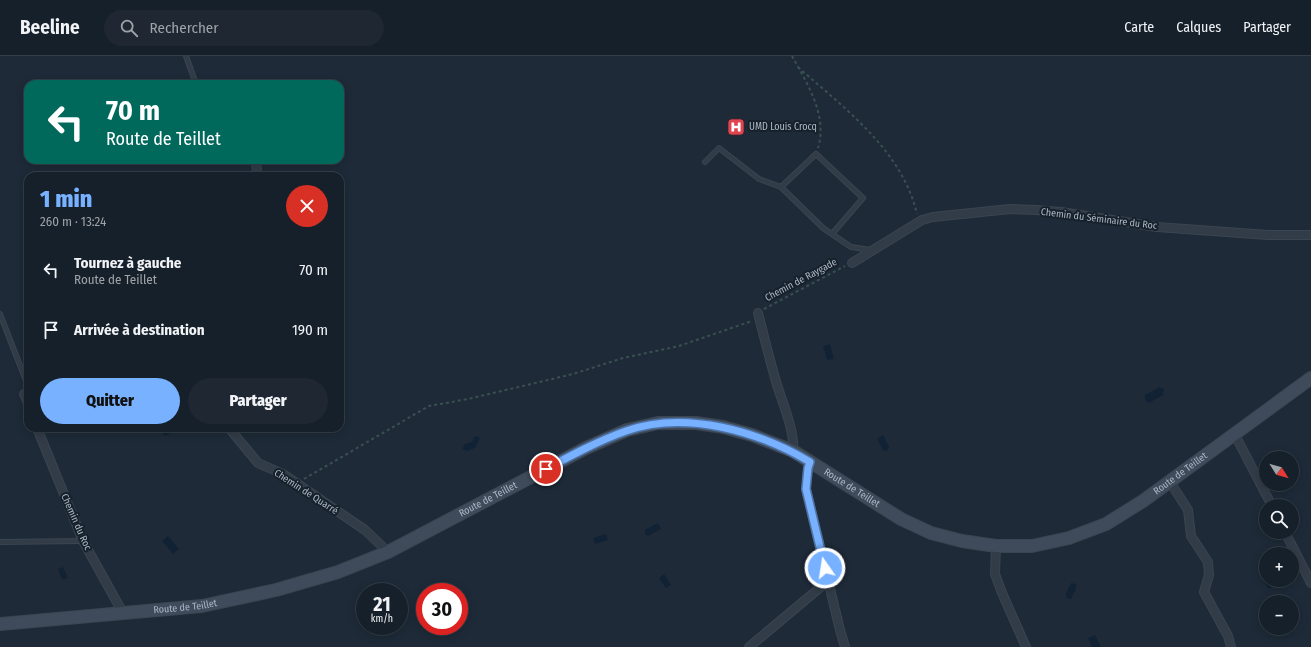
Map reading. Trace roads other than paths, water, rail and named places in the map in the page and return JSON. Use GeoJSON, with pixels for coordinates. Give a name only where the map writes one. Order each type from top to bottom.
{"type":"FeatureCollection","features":[{"type":"Feature","properties":{"kind":"main road","name":"Route de Teillet"},"geometry":{"type":"LineString","coordinates":[[0,624],[202,606],[276,590],[338,572],[388,552],[586,448],[627,430],[658,423],[696,423],[723,427],[752,435],[793,451],[901,519],[931,533],[962,541],[996,546],[1032,546],[1069,538],[1106,524],[1170,482],[1311,378]]}},
{"type":"Feature","properties":{"kind":"street","name":"Chemin du Séminaire du Roc"},"geometry":{"type":"LineString","coordinates":[[852,263],[922,220],[933,217],[1010,209],[1061,212],[1157,227],[1268,234],[1311,235]]}},
{"type":"Feature","properties":{"kind":"street"},"geometry":{"type":"LineString","coordinates":[[758,316],[789,423],[794,444],[793,451]]}},
{"type":"Feature","properties":{"kind":"street","name":"Chemin du Roc"},"geometry":{"type":"LineString","coordinates":[[40,432],[83,541],[123,613]]}},
{"type":"Feature","properties":{"kind":"street","name":"Chemin de Quarré"},"geometry":{"type":"LineString","coordinates":[[232,432],[258,463],[283,474],[365,530],[388,552]]}},
{"type":"Feature","properties":{"kind":"street"},"geometry":{"type":"LineString","coordinates":[[1235,435],[1268,499]]}},
{"type":"Feature","properties":{"kind":"street"},"geometry":{"type":"LineString","coordinates":[[810,462],[806,489],[845,647]]}},
{"type":"Feature","properties":{"kind":"street"},"geometry":{"type":"LineString","coordinates":[[1170,482],[1188,510],[1191,536],[1208,562],[1209,575],[1204,592],[1228,636],[1231,647]]}},
{"type":"Feature","properties":{"kind":"street"},"geometry":{"type":"LineString","coordinates":[[1289,539],[1311,583]]}},
{"type":"Feature","properties":{"kind":"street"},"geometry":{"type":"LineString","coordinates":[[996,546],[995,574],[1026,647]]}},
{"type":"Feature","properties":{"kind":"street"},"geometry":{"type":"LineString","coordinates":[[749,647],[828,581]]}},
{"type":"Feature","properties":{"kind":"lane"},"geometry":{"type":"LineString","coordinates":[[186,56],[195,80]]}},
{"type":"Feature","properties":{"kind":"lane"},"geometry":{"type":"LineString","coordinates":[[705,162],[719,148],[759,179],[781,187],[823,228],[851,247],[873,250]]}},
{"type":"Feature","properties":{"kind":"lane"},"geometry":{"type":"LineString","coordinates":[[781,187],[816,154],[863,198],[832,234]]}},
{"type":"Feature","properties":{"kind":"lane"},"geometry":{"type":"LineString","coordinates":[[0,314],[24,376]]}},
{"type":"Feature","properties":{"kind":"lane"},"geometry":{"type":"LineString","coordinates":[[0,542],[83,541]]}},
{"type":"Feature","properties":{"kind":"water"},"geometry":{"type":"Polygon","coordinates":[[[830,344],[834,359],[827,360],[823,346],[830,344]]]}},
{"type":"Feature","properties":{"kind":"water"},"geometry":{"type":"Polygon","coordinates":[[[1160,387],[1164,389],[1163,395],[1149,403],[1145,400],[1145,395],[1160,387]]]}},
{"type":"Feature","properties":{"kind":"water"},"geometry":{"type":"Polygon","coordinates":[[[162,432],[172,432],[165,436],[162,432]]]}},
{"type":"Feature","properties":{"kind":"water"},"geometry":{"type":"Polygon","coordinates":[[[883,435],[889,447],[888,450],[885,451],[877,439],[883,435]]]}},
{"type":"Feature","properties":{"kind":"water"},"geometry":{"type":"Polygon","coordinates":[[[475,436],[480,438],[475,448],[467,451],[462,449],[465,444],[472,442],[475,436]]]}},
{"type":"Feature","properties":{"kind":"water"},"geometry":{"type":"Polygon","coordinates":[[[658,523],[661,529],[648,536],[645,534],[645,530],[658,523]]]}},
{"type":"Feature","properties":{"kind":"water"},"geometry":{"type":"Polygon","coordinates":[[[606,534],[608,540],[595,544],[593,538],[606,534]]]}},
{"type":"Feature","properties":{"kind":"water"},"geometry":{"type":"Polygon","coordinates":[[[168,536],[179,549],[173,554],[162,541],[168,536]]]}},
{"type":"Feature","properties":{"kind":"water"},"geometry":{"type":"Polygon","coordinates":[[[63,567],[68,578],[62,580],[58,569],[63,567]]]}},
{"type":"Feature","properties":{"kind":"water"},"geometry":{"type":"Polygon","coordinates":[[[664,574],[671,585],[666,588],[659,578],[664,574]]]}},
{"type":"Feature","properties":{"kind":"water"},"geometry":{"type":"Polygon","coordinates":[[[1071,583],[1076,584],[1076,589],[1071,599],[1069,599],[1066,597],[1066,593],[1071,583]]]}},
{"type":"Feature","properties":{"kind":"water"},"geometry":{"type":"Polygon","coordinates":[[[1095,635],[1101,647],[1092,647],[1088,638],[1095,635]]]}},
{"type":"Feature","properties":{"kind":"place","name":"UMD Louis Crocq"},"geometry":{"type":"Point","coordinates":[736,127]}}]}
